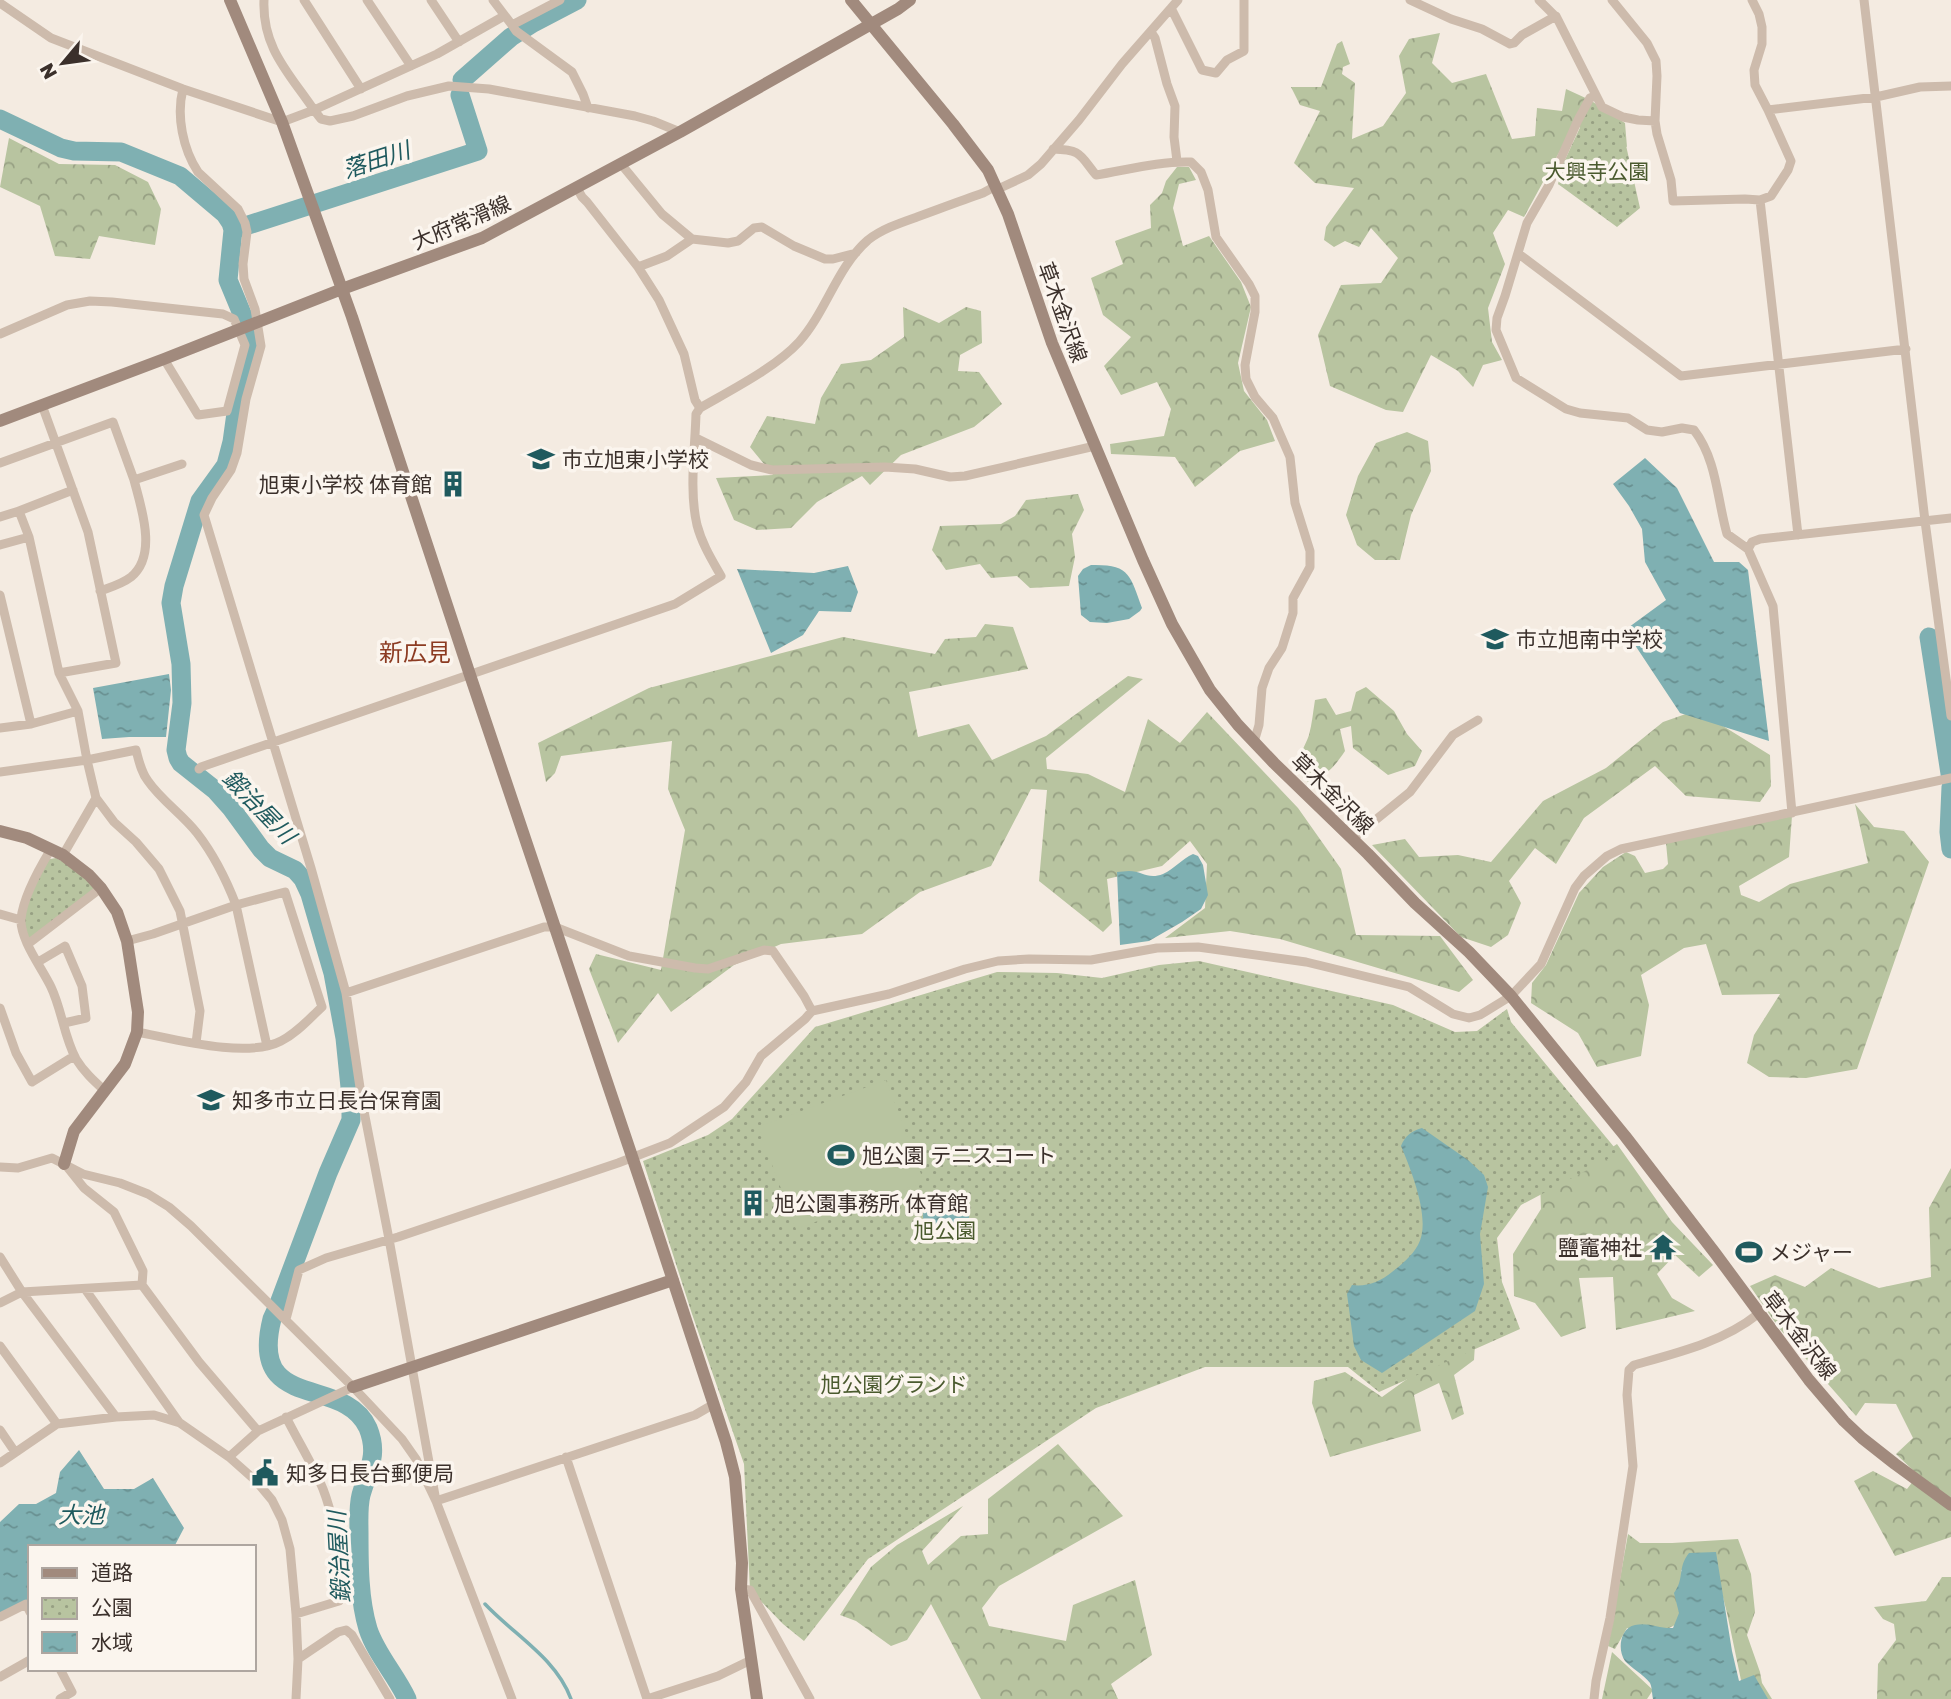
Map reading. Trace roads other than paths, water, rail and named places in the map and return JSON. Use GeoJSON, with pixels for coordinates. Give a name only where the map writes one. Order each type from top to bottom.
{"type":"FeatureCollection","features":[{"type":"Feature","properties":{"kind":"main road"},"geometry":{"type":"LineString","coordinates":[[230,0],[282,122],[342,289],[726,1442],[734,1477],[742,1563],[741,1589],[758,1699]]}},
{"type":"Feature","properties":{"kind":"main road","name":"草木金沢線"},"geometry":{"type":"LineString","coordinates":[[851,0],[989,170],[1009,214],[1052,344],[1143,560],[1172,625],[1210,690],[1254,742],[1511,996],[1625,1136],[1758,1314],[1844,1421],[1895,1464],[1951,1505]]}},
{"type":"Feature","properties":{"kind":"main road","name":"大府常滑線"},"geometry":{"type":"LineString","coordinates":[[0,421],[482,238],[680,132],[910,0]]}},
{"type":"Feature","properties":{"kind":"main road"},"geometry":{"type":"LineString","coordinates":[[0,831],[27,838],[51,849],[89,875],[117,912],[127,941],[138,1012],[137,1032],[125,1064],[74,1131],[64,1164]]}},
{"type":"Feature","properties":{"kind":"main road"},"geometry":{"type":"LineString","coordinates":[[354,1387],[673,1280]]}},
{"type":"Feature","properties":{"kind":"street"},"geometry":{"type":"LineString","coordinates":[[264,0],[264,16],[271,47],[321,119],[330,121],[353,116],[408,96],[449,86],[489,89],[588,108],[653,121],[680,132]]}},
{"type":"Feature","properties":{"kind":"street"},"geometry":{"type":"LineString","coordinates":[[304,0],[361,89]]}},
{"type":"Feature","properties":{"kind":"street"},"geometry":{"type":"LineString","coordinates":[[367,0],[411,65]]}},
{"type":"Feature","properties":{"kind":"street"},"geometry":{"type":"LineString","coordinates":[[431,0],[459,42]]}},
{"type":"Feature","properties":{"kind":"street"},"geometry":{"type":"LineString","coordinates":[[493,0],[516,31],[572,72],[588,108]]}},
{"type":"Feature","properties":{"kind":"street"},"geometry":{"type":"LineString","coordinates":[[512,25],[559,0]]}},
{"type":"Feature","properties":{"kind":"street"},"geometry":{"type":"LineString","coordinates":[[199,769],[675,604],[721,576],[702,539],[693,504],[696,414],[700,408],[778,360],[798,342],[817,317],[842,272],[869,239],[890,227],[1028,175],[1041,164],[1122,64],[1175,4],[1202,70],[1216,73],[1227,60],[1244,51],[1244,0]]}},
{"type":"Feature","properties":{"kind":"street"},"geometry":{"type":"LineString","coordinates":[[1410,0],[1451,19],[1482,29],[1510,44],[1556,16]]}},
{"type":"Feature","properties":{"kind":"street"},"geometry":{"type":"LineString","coordinates":[[1539,0],[1556,16],[1602,107],[1612,113],[1638,120],[1655,121]]}},
{"type":"Feature","properties":{"kind":"street"},"geometry":{"type":"LineString","coordinates":[[1612,0],[1653,53],[1657,76],[1655,121],[1659,146],[1671,180],[1672,201],[1760,200],[1771,195],[1791,161],[1755,85],[1754,70],[1762,44],[1762,27],[1752,0]]}},
{"type":"Feature","properties":{"kind":"street"},"geometry":{"type":"LineString","coordinates":[[1864,0],[1925,521],[1951,716]]}},
{"type":"Feature","properties":{"kind":"street"},"geometry":{"type":"LineString","coordinates":[[0,3],[51,38],[183,89],[282,122],[361,89],[459,42],[504,16]]}},
{"type":"Feature","properties":{"kind":"street"},"geometry":{"type":"LineString","coordinates":[[1151,32],[1174,100],[1177,161]]}},
{"type":"Feature","properties":{"kind":"street"},"geometry":{"type":"LineString","coordinates":[[1769,110],[1876,97],[1920,87],[1951,86]]}},
{"type":"Feature","properties":{"kind":"street"},"geometry":{"type":"LineString","coordinates":[[164,359],[198,415],[227,411],[248,326],[255,309],[244,279],[247,232],[245,223],[238,209],[194,166],[186,148],[181,119],[183,89]]}},
{"type":"Feature","properties":{"kind":"street"},"geometry":{"type":"LineString","coordinates":[[1595,96],[1590,98],[1578,120],[1549,185],[1533,211],[1497,318],[1496,330],[1516,378],[1566,409],[1580,414],[1628,418],[1647,430],[1694,430],[1709,453],[1727,534],[1748,549],[1773,606],[1792,813]]}},
{"type":"Feature","properties":{"kind":"street"},"geometry":{"type":"LineString","coordinates":[[1053,149],[1077,152],[1096,175],[1177,161],[1191,162],[1201,172],[1211,203],[1216,237],[1255,296],[1255,312],[1245,365],[1246,379],[1255,397],[1273,418],[1290,457],[1297,513],[1310,551],[1310,567],[1293,598],[1293,613],[1282,648],[1266,676],[1254,742]]}},
{"type":"Feature","properties":{"kind":"street"},"geometry":{"type":"LineString","coordinates":[[621,164],[662,214],[692,239],[728,243],[738,241],[754,228],[762,226],[794,246],[825,259],[856,253]]}},
{"type":"Feature","properties":{"kind":"street"},"geometry":{"type":"LineString","coordinates":[[577,188],[638,267],[659,300],[684,354],[695,400],[700,408]]}},
{"type":"Feature","properties":{"kind":"street"},"geometry":{"type":"LineString","coordinates":[[1760,200],[1798,535]]}},
{"type":"Feature","properties":{"kind":"street"},"geometry":{"type":"LineString","coordinates":[[638,267],[667,256],[692,239]]}},
{"type":"Feature","properties":{"kind":"street"},"geometry":{"type":"LineString","coordinates":[[1518,254],[1681,376],[1906,349]]}},
{"type":"Feature","properties":{"kind":"street"},"geometry":{"type":"LineString","coordinates":[[0,334],[67,305],[90,301],[112,302],[223,313],[248,326],[261,346],[246,399],[237,453],[231,470],[204,515],[346,993],[362,1101],[436,1501]]}},
{"type":"Feature","properties":{"kind":"street"},"geometry":{"type":"LineString","coordinates":[[42,405],[88,532],[116,663],[59,673]]}},
{"type":"Feature","properties":{"kind":"street"},"geometry":{"type":"LineString","coordinates":[[0,463],[113,422],[134,480],[147,542],[135,574],[100,591]]}},
{"type":"Feature","properties":{"kind":"street"},"geometry":{"type":"LineString","coordinates":[[696,438],[751,465],[772,470],[885,467],[915,469],[950,477],[965,477],[1095,446]]}},
{"type":"Feature","properties":{"kind":"street"},"geometry":{"type":"LineString","coordinates":[[134,480],[182,464]]}},
{"type":"Feature","properties":{"kind":"street"},"geometry":{"type":"LineString","coordinates":[[0,517],[73,490]]}},
{"type":"Feature","properties":{"kind":"street"},"geometry":{"type":"LineString","coordinates":[[19,511],[29,537],[59,673],[78,711],[96,798],[114,822],[159,869],[180,911],[200,1011],[195,1043]]}},
{"type":"Feature","properties":{"kind":"street"},"geometry":{"type":"LineString","coordinates":[[1748,549],[1752,542],[1760,539],[1951,518]]}},
{"type":"Feature","properties":{"kind":"street"},"geometry":{"type":"LineString","coordinates":[[0,545],[29,537]]}},
{"type":"Feature","properties":{"kind":"street"},"geometry":{"type":"LineString","coordinates":[[0,595],[31,724]]}},
{"type":"Feature","properties":{"kind":"street"},"geometry":{"type":"LineString","coordinates":[[0,728],[31,724],[78,711]]}},
{"type":"Feature","properties":{"kind":"street"},"geometry":{"type":"LineString","coordinates":[[1352,839],[1410,792],[1452,735],[1478,720]]}},
{"type":"Feature","properties":{"kind":"street"},"geometry":{"type":"LineString","coordinates":[[0,772],[136,750],[147,780],[183,817],[212,854],[227,881],[236,905],[267,1046]]}},
{"type":"Feature","properties":{"kind":"street"},"geometry":{"type":"LineString","coordinates":[[286,1320],[299,1270],[326,1258],[670,1143],[724,1107],[746,1082],[761,1056],[812,1011],[889,995],[965,969],[999,961],[1091,960],[1157,948],[1198,947],[1306,962],[1409,986],[1453,1014],[1469,1017],[1480,1015],[1511,996],[1541,964],[1575,888],[1584,876],[1621,849],[1951,778]]}},
{"type":"Feature","properties":{"kind":"street"},"geometry":{"type":"LineString","coordinates":[[63,855],[96,798]]}},
{"type":"Feature","properties":{"kind":"street"},"geometry":{"type":"LineString","coordinates":[[51,849],[24,905],[22,929],[53,989],[75,1056],[86,1073],[105,1091]]}},
{"type":"Feature","properties":{"kind":"street"},"geometry":{"type":"LineString","coordinates":[[28,944],[101,888]]}},
{"type":"Feature","properties":{"kind":"street"},"geometry":{"type":"LineString","coordinates":[[127,941],[285,892],[322,1007],[298,1030],[267,1046],[234,1049],[137,1032]]}},
{"type":"Feature","properties":{"kind":"street"},"geometry":{"type":"LineString","coordinates":[[0,914],[21,920]]}},
{"type":"Feature","properties":{"kind":"street"},"geometry":{"type":"LineString","coordinates":[[346,993],[544,927],[555,927],[629,957],[695,968],[708,969],[764,950],[773,951],[812,1011]]}},
{"type":"Feature","properties":{"kind":"street"},"geometry":{"type":"LineString","coordinates":[[38,962],[65,946],[82,986],[86,1018],[64,1023]]}},
{"type":"Feature","properties":{"kind":"street"},"geometry":{"type":"LineString","coordinates":[[0,1008],[16,1053],[32,1082],[75,1056]]}},
{"type":"Feature","properties":{"kind":"street"},"geometry":{"type":"LineString","coordinates":[[0,1167],[18,1168],[51,1158],[83,1174],[139,1190],[169,1207],[354,1387],[402,1439],[416,1459],[436,1501],[512,1699]]}},
{"type":"Feature","properties":{"kind":"street"},"geometry":{"type":"LineString","coordinates":[[64,1164],[84,1188],[114,1212],[143,1271],[142,1284],[198,1362],[258,1431]]}},
{"type":"Feature","properties":{"kind":"street"},"geometry":{"type":"LineString","coordinates":[[0,1257],[22,1292],[116,1417]]}},
{"type":"Feature","properties":{"kind":"street"},"geometry":{"type":"LineString","coordinates":[[0,1303],[22,1292],[142,1284]]}},
{"type":"Feature","properties":{"kind":"street"},"geometry":{"type":"LineString","coordinates":[[85,1289],[180,1423]]}},
{"type":"Feature","properties":{"kind":"street"},"geometry":{"type":"LineString","coordinates":[[1594,1699],[1611,1618],[1633,1466],[1627,1395],[1629,1370],[1634,1365],[1707,1343],[1758,1314]]}},
{"type":"Feature","properties":{"kind":"street"},"geometry":{"type":"LineString","coordinates":[[0,1346],[57,1424]]}},
{"type":"Feature","properties":{"kind":"street"},"geometry":{"type":"LineString","coordinates":[[229,1457],[258,1431],[354,1387]]}},
{"type":"Feature","properties":{"kind":"street"},"geometry":{"type":"LineString","coordinates":[[436,1501],[695,1415],[714,1404]]}},
{"type":"Feature","properties":{"kind":"street"},"geometry":{"type":"LineString","coordinates":[[0,1463],[57,1424],[154,1415],[180,1423],[229,1457],[256,1481],[272,1500],[282,1520],[290,1549],[296,1614],[296,1699]]}},
{"type":"Feature","properties":{"kind":"street"},"geometry":{"type":"LineString","coordinates":[[286,1418],[323,1490],[337,1539],[339,1567],[339,1601],[296,1614]]}},
{"type":"Feature","properties":{"kind":"street"},"geometry":{"type":"LineString","coordinates":[[0,1430],[15,1452]]}},
{"type":"Feature","properties":{"kind":"street"},"geometry":{"type":"LineString","coordinates":[[566,1457],[647,1699],[718,1676],[751,1660]]}},
{"type":"Feature","properties":{"kind":"street"},"geometry":{"type":"LineString","coordinates":[[741,1589],[750,1590],[756,1599],[810,1699]]}},
{"type":"Feature","properties":{"kind":"street"},"geometry":{"type":"LineString","coordinates":[[0,1617],[26,1604],[28,1608]]}},
{"type":"Feature","properties":{"kind":"street"},"geometry":{"type":"LineString","coordinates":[[298,1659],[338,1632],[346,1630],[352,1635],[390,1699]]}},
{"type":"Feature","properties":{"kind":"street"},"geometry":{"type":"LineString","coordinates":[[0,1677],[28,1661]]}},
{"type":"Feature","properties":{"kind":"street"},"geometry":{"type":"LineString","coordinates":[[60,1699],[72,1692],[61,1671]]}},
{"type":"Feature","properties":{"kind":"water"},"geometry":{"type":"Polygon","coordinates":[[[1645,458],[1677,488],[1714,562],[1739,562],[1748,570],[1769,741],[1680,713],[1625,630],[1666,600],[1645,562],[1642,529],[1613,484],[1645,458]]]}},
{"type":"Feature","properties":{"kind":"water"},"geometry":{"type":"Polygon","coordinates":[[[1091,565],[1114,567],[1127,574],[1142,608],[1140,611],[1129,619],[1107,623],[1090,622],[1081,615],[1078,576],[1083,569],[1091,565]]]}},
{"type":"Feature","properties":{"kind":"water"},"geometry":{"type":"Polygon","coordinates":[[[848,566],[858,592],[851,612],[819,611],[803,635],[771,653],[737,569],[814,573],[848,566]]]}},
{"type":"Feature","properties":{"kind":"water"},"geometry":{"type":"Polygon","coordinates":[[[169,674],[171,690],[166,737],[102,739],[93,688],[169,674]]]}},
{"type":"Feature","properties":{"kind":"water"},"geometry":{"type":"Polygon","coordinates":[[[1193,854],[1198,856],[1203,865],[1208,895],[1201,909],[1149,941],[1120,945],[1117,872],[1134,871],[1158,876],[1193,854]]]}},
{"type":"Feature","properties":{"kind":"water"},"geometry":{"type":"Polygon","coordinates":[[[1422,1128],[1468,1160],[1484,1175],[1488,1187],[1480,1234],[1484,1284],[1475,1311],[1382,1373],[1361,1360],[1354,1346],[1347,1294],[1352,1285],[1368,1284],[1387,1276],[1413,1253],[1418,1245],[1423,1223],[1421,1209],[1401,1146],[1409,1134],[1422,1128]]]}},
{"type":"Feature","properties":{"kind":"water"},"geometry":{"type":"Polygon","coordinates":[[[946,1194],[963,1200],[969,1217],[963,1234],[946,1240],[929,1234],[923,1217],[929,1200],[946,1194]]]}},
{"type":"Feature","properties":{"kind":"water","name":"大池"},"geometry":{"type":"Polygon","coordinates":[[[79,1450],[104,1489],[134,1489],[153,1478],[184,1528],[175,1545],[28,1545],[28,1602],[0,1617],[0,1522],[19,1504],[36,1504],[56,1493],[60,1472],[79,1450]]]}},
{"type":"Feature","properties":{"kind":"water"},"geometry":{"type":"Polygon","coordinates":[[[1716,1552],[1739,1681],[1754,1675],[1768,1699],[1653,1699],[1650,1683],[1625,1661],[1621,1651],[1623,1635],[1635,1625],[1673,1628],[1679,1613],[1674,1593],[1685,1558],[1689,1553],[1716,1552]]]}},
{"type":"Feature","properties":{"kind":"waterway","name":"落田川"},"geometry":{"type":"LineString","coordinates":[[462,80],[511,37],[577,0]]}},
{"type":"Feature","properties":{"kind":"waterway","name":"落田川"},"geometry":{"type":"LineString","coordinates":[[233,230],[478,151],[460,95]]}},
{"type":"Feature","properties":{"kind":"waterway","name":"鍛治屋川"},"geometry":{"type":"LineString","coordinates":[[0,119],[61,148],[74,151],[121,152],[180,176],[225,214],[233,230],[228,280],[245,321],[253,351],[237,406],[226,465],[200,501],[174,586],[171,603],[181,664],[182,703],[176,750],[181,763],[215,790],[261,849],[270,858],[295,870],[303,879],[310,894],[333,973],[345,1038],[351,1120],[272,1319],[268,1349],[274,1369],[286,1381],[340,1402],[356,1412],[368,1428],[373,1446],[359,1504],[359,1569],[363,1606],[372,1638],[407,1699]]}},
{"type":"Feature","properties":{"kind":"waterway"},"geometry":{"type":"LineString","coordinates":[[1929,637],[1951,780]]}},
{"type":"Feature","properties":{"kind":"waterway"},"geometry":{"type":"LineString","coordinates":[[1951,787],[1951,849]]}},
{"type":"Feature","properties":{"kind":"waterway"},"geometry":{"type":"LineString","coordinates":[[485,1604],[545,1659],[564,1684],[571,1699]]}},
{"type":"Feature","properties":{"kind":"place","name":"市立旭東小学校"},"geometry":{"type":"Point","coordinates":[541,459]}},
{"type":"Feature","properties":{"kind":"place","name":"旭東小学校 体育館"},"geometry":{"type":"Point","coordinates":[453,484]}},
{"type":"Feature","properties":{"kind":"place","name":"市立旭南中学校"},"geometry":{"type":"Point","coordinates":[1495,639]}},
{"type":"Feature","properties":{"kind":"place","name":"知多市立日長台保育園"},"geometry":{"type":"Point","coordinates":[211,1100]}},
{"type":"Feature","properties":{"kind":"place","name":"旭公園 テニスコート"},"geometry":{"type":"Point","coordinates":[841,1155]}},
{"type":"Feature","properties":{"kind":"place","name":"旭公園事務所 体育館"},"geometry":{"type":"Point","coordinates":[753,1203]}},
{"type":"Feature","properties":{"kind":"place","name":"鹽竈神社"},"geometry":{"type":"Point","coordinates":[1663,1247]}},
{"type":"Feature","properties":{"kind":"place","name":"メジャー"},"geometry":{"type":"Point","coordinates":[1749,1252]}},
{"type":"Feature","properties":{"kind":"place","name":"知多日長台郵便局"},"geometry":{"type":"Point","coordinates":[265,1473]}},
{"type":"Feature","properties":{"kind":"district","name":"新広見"},"geometry":{"type":"Point","coordinates":[415,651]}},
{"type":"Feature","properties":{"kind":"park label","name":"大興寺公園"},"geometry":{"type":"Point","coordinates":[1597,171]}},
{"type":"Feature","properties":{"kind":"park label","name":"旭公園"},"geometry":{"type":"Point","coordinates":[945,1230]}},
{"type":"Feature","properties":{"kind":"park label","name":"旭公園グランド"},"geometry":{"type":"Point","coordinates":[894,1384]}}]}
